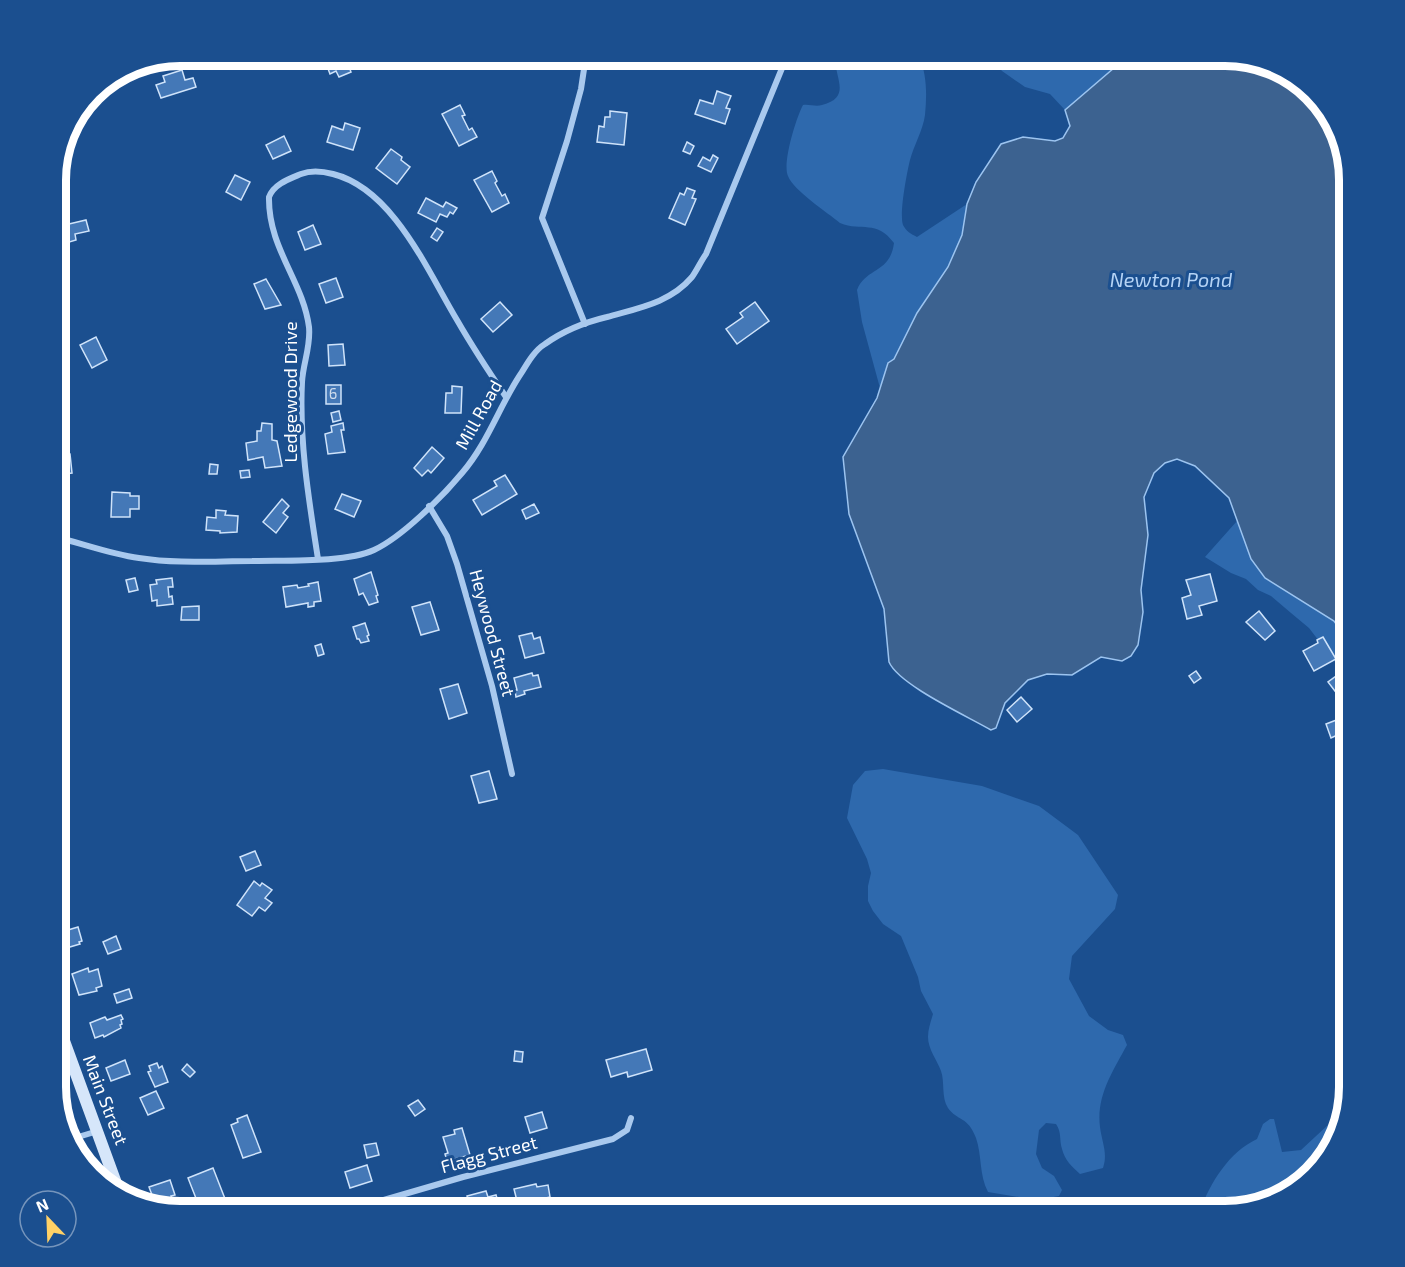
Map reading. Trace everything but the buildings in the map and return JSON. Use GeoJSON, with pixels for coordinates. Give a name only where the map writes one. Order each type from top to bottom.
{"type":"FeatureCollection","features":[{"type":"Feature","properties":{"kind":"main road","name":"Main Street"},"geometry":{"type":"LineString","coordinates":[[66,1046],[116,1182]]}},
{"type":"Feature","properties":{"kind":"street"},"geometry":{"type":"LineString","coordinates":[[584,66],[581,88],[542,218],[585,324]]}},
{"type":"Feature","properties":{"kind":"street","name":"Mill Road"},"geometry":{"type":"LineString","coordinates":[[66,540],[100,551],[189,563],[318,559],[356,555],[373,551],[391,540],[462,473],[481,447],[506,397],[530,359],[544,345],[585,324],[659,302],[693,276],[706,254],[783,66]]}},
{"type":"Feature","properties":{"kind":"street","name":"Ledgewood Drive"},"geometry":{"type":"LineString","coordinates":[[318,559],[307,486],[303,423],[302,380],[309,327],[301,300],[274,236],[269,197],[276,187],[304,173],[325,171],[347,177],[367,189],[400,223],[477,354],[506,397]]}},
{"type":"Feature","properties":{"kind":"street","name":"Heywood Street"},"geometry":{"type":"LineString","coordinates":[[429,506],[447,536],[457,564],[492,686],[512,774]]}},
{"type":"Feature","properties":{"kind":"street","name":"Flagg Street"},"geometry":{"type":"LineString","coordinates":[[383,1201],[463,1177],[613,1138],[627,1130],[631,1118]]}},
{"type":"Feature","properties":{"kind":"street"},"geometry":{"type":"LineString","coordinates":[[78,1137],[98,1131]]}},
{"type":"Feature","properties":{"kind":"shaded area"},"geometry":{"type":"Polygon","coordinates":[[[837,66],[923,66],[926,107],[924,121],[910,160],[905,183],[903,225],[917,237],[967,204],[962,235],[948,267],[917,313],[894,359],[888,363],[880,388],[862,322],[857,290],[866,277],[888,260],[894,243],[875,228],[840,223],[791,182],[787,170],[791,141],[803,105],[817,106],[832,101],[837,97],[840,85],[837,66]]]}},
{"type":"Feature","properties":{"kind":"shaded area"},"geometry":{"type":"Polygon","coordinates":[[[998,66],[1116,66],[1065,110],[1050,94],[1025,87],[998,66]]]}},
{"type":"Feature","properties":{"kind":"shaded area"},"geometry":{"type":"Polygon","coordinates":[[[1339,406],[1339,667],[1309,628],[1271,596],[1258,590],[1246,579],[1231,573],[1205,557],[1339,406]]]}},
{"type":"Feature","properties":{"kind":"shaded area"},"geometry":{"type":"Polygon","coordinates":[[[883,769],[982,786],[1039,806],[1078,835],[1118,895],[1115,909],[1072,956],[1069,979],[1089,1016],[1108,1030],[1123,1035],[1127,1045],[1103,1094],[1099,1116],[1105,1153],[1104,1163],[1103,1168],[1080,1174],[1065,1156],[1056,1124],[1046,1123],[1039,1130],[1036,1154],[1042,1168],[1054,1176],[1062,1190],[1059,1196],[1037,1200],[988,1192],[973,1131],[966,1122],[951,1112],[946,1104],[941,1071],[928,1041],[928,1031],[933,1014],[921,991],[918,977],[901,936],[883,924],[868,901],[871,873],[867,859],[847,818],[853,785],[865,771],[883,769]]]}},
{"type":"Feature","properties":{"kind":"shaded area"},"geometry":{"type":"Polygon","coordinates":[[[1274,1119],[1282,1152],[1301,1150],[1329,1124],[1332,1124],[1320,1151],[1306,1168],[1289,1182],[1248,1199],[1204,1201],[1222,1169],[1238,1152],[1257,1139],[1263,1124],[1274,1119]]]}},
{"type":"Feature","properties":{"kind":"water","name":"Newton Pond"},"geometry":{"type":"Polygon","coordinates":[[[1116,66],[1233,66],[1269,75],[1295,89],[1316,110],[1327,129],[1335,150],[1339,172],[1339,628],[1334,621],[1265,578],[1251,559],[1229,498],[1195,466],[1177,459],[1165,463],[1154,473],[1144,497],[1148,535],[1141,590],[1143,612],[1138,645],[1131,656],[1122,661],[1101,657],[1072,675],[1047,674],[1028,680],[1005,703],[996,728],[991,730],[919,690],[895,671],[889,662],[884,609],[849,514],[843,457],[877,398],[888,363],[894,359],[917,313],[948,267],[962,235],[967,204],[976,182],[1001,144],[1023,137],[1055,141],[1063,138],[1070,126],[1065,110],[1116,66]]]}}]}
